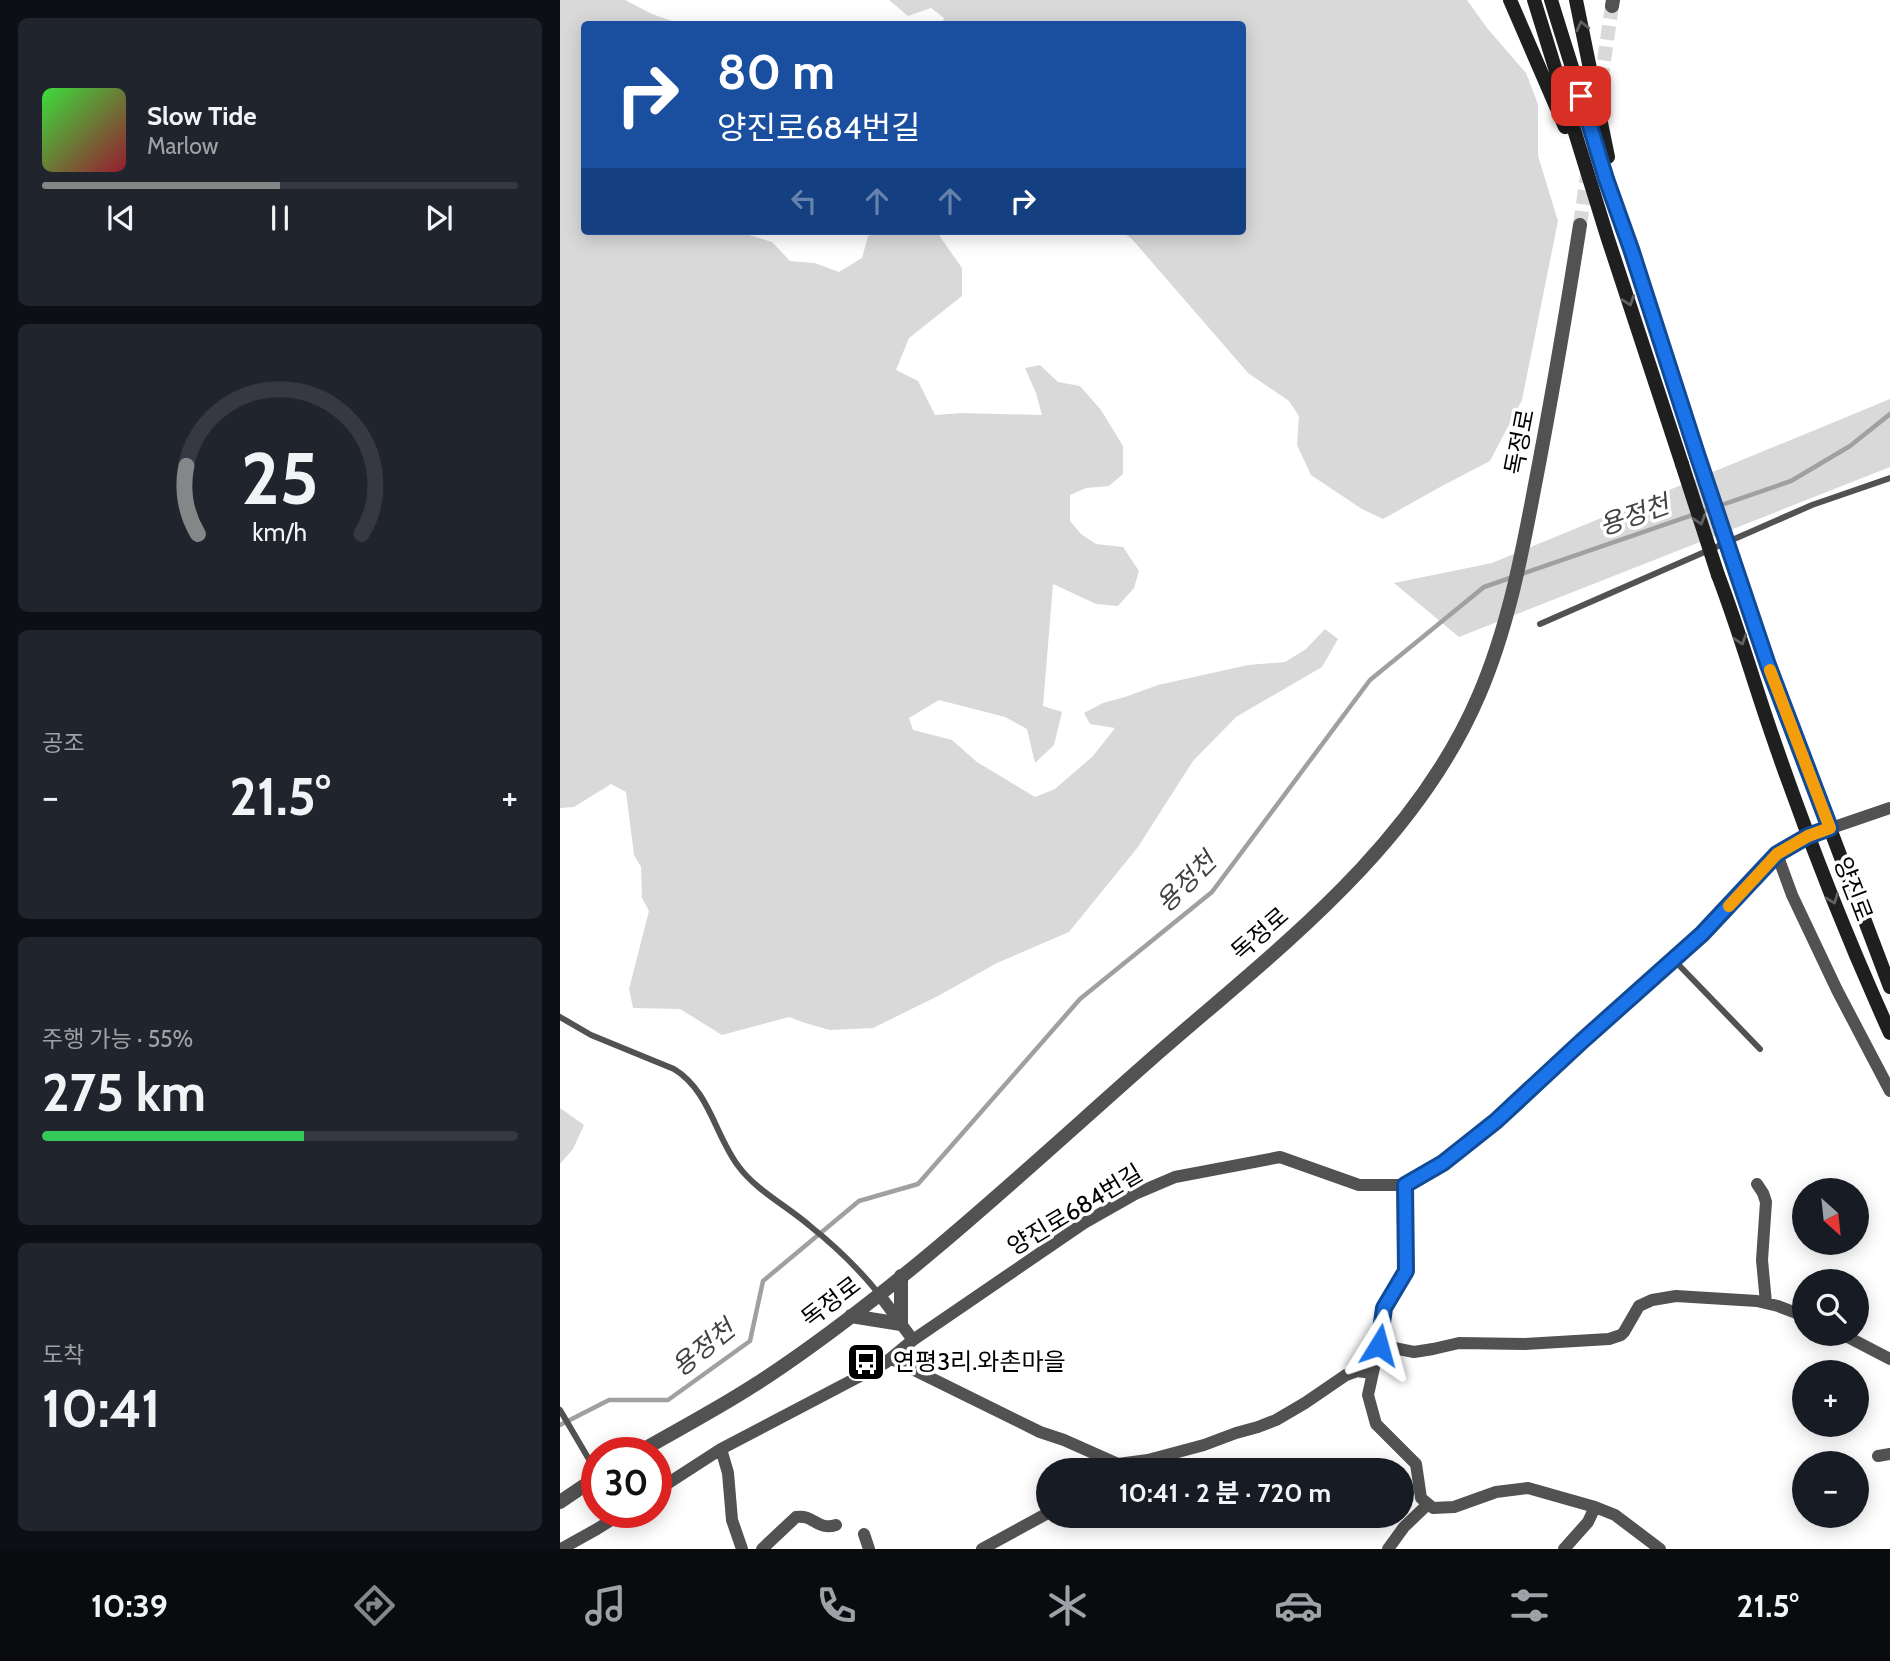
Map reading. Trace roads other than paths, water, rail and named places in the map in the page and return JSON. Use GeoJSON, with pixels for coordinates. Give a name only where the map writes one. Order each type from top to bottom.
{"type":"FeatureCollection","features":[{"type":"Feature","properties":{"kind":"main road"},"geometry":{"type":"LineString","coordinates":[[1510,0],[1558,108],[1607,236]]}},
{"type":"Feature","properties":{"kind":"main road","name":"양진로"},"geometry":{"type":"LineString","coordinates":[[1534,0],[1607,236],[1770,730],[1844,928],[1890,1033]]}},
{"type":"Feature","properties":{"kind":"main road","name":"양진로"},"geometry":{"type":"LineString","coordinates":[[1551,0],[1768,665],[1890,987]]}},
{"type":"Feature","properties":{"kind":"main road"},"geometry":{"type":"LineString","coordinates":[[1576,0],[1619,214]]}},
{"type":"Feature","properties":{"kind":"street","name":"독정로"},"geometry":{"type":"LineString","coordinates":[[665,1437],[786,1364],[879,1294],[966,1222],[1293,936],[1373,858],[1409,815],[1439,770],[1480,694],[1509,605],[1529,517],[1563,335],[1580,225]]}},
{"type":"Feature","properties":{"kind":"street"},"geometry":{"type":"LineString","coordinates":[[1660,1549],[1615,1515],[1528,1488],[1496,1492],[1454,1507],[1433,1508],[1421,1498],[1416,1464],[1377,1424],[1368,1395],[1384,1308],[1406,1271],[1405,1185],[1443,1163],[1496,1121],[1713,924],[1777,854],[1808,836],[1890,808]]}},
{"type":"Feature","properties":{"kind":"street"},"geometry":{"type":"LineString","coordinates":[[1777,854],[1792,895],[1836,990],[1890,1091]]}},
{"type":"Feature","properties":{"kind":"street","name":"양진로684번길"},"geometry":{"type":"LineString","coordinates":[[672,1481],[722,1449],[892,1359],[913,1340],[1084,1223],[1135,1194],[1175,1177],[1280,1157],[1359,1185],[1405,1185]]}},
{"type":"Feature","properties":{"kind":"street"},"geometry":{"type":"LineString","coordinates":[[1757,1184],[1766,1202],[1762,1260],[1766,1303]]}},
{"type":"Feature","properties":{"kind":"street"},"geometry":{"type":"LineString","coordinates":[[901,1276],[901,1324]]}},
{"type":"Feature","properties":{"kind":"street"},"geometry":{"type":"LineString","coordinates":[[879,1294],[913,1340]]}},
{"type":"Feature","properties":{"kind":"street"},"geometry":{"type":"LineString","coordinates":[[1379,1345],[1414,1352],[1459,1343],[1525,1344],[1609,1339],[1625,1332],[1636,1310],[1645,1302],[1676,1296],[1757,1301],[1792,1312]]}},
{"type":"Feature","properties":{"kind":"street"},"geometry":{"type":"LineString","coordinates":[[851,1316],[901,1324]]}},
{"type":"Feature","properties":{"kind":"street"},"geometry":{"type":"LineString","coordinates":[[1865,1346],[1890,1359]]}},
{"type":"Feature","properties":{"kind":"street"},"geometry":{"type":"LineString","coordinates":[[892,1359],[1099,1458]]}},
{"type":"Feature","properties":{"kind":"street"},"geometry":{"type":"LineString","coordinates":[[1155,1458],[1258,1427],[1290,1412],[1346,1375],[1357,1371],[1373,1373]]}},
{"type":"Feature","properties":{"kind":"street"},"geometry":{"type":"LineString","coordinates":[[722,1449],[728,1473],[732,1520],[742,1549]]}},
{"type":"Feature","properties":{"kind":"street"},"geometry":{"type":"LineString","coordinates":[[560,1502],[581,1487]]}},
{"type":"Feature","properties":{"kind":"street"},"geometry":{"type":"LineString","coordinates":[[1388,1549],[1404,1527],[1428,1504]]}},
{"type":"Feature","properties":{"kind":"street"},"geometry":{"type":"LineString","coordinates":[[1564,1549],[1588,1522],[1595,1507]]}},
{"type":"Feature","properties":{"kind":"street"},"geometry":{"type":"LineString","coordinates":[[762,1549],[796,1517],[803,1516],[828,1528],[836,1525]]}},
{"type":"Feature","properties":{"kind":"street"},"geometry":{"type":"LineString","coordinates":[[982,1549],[1036,1520]]}},
{"type":"Feature","properties":{"kind":"street"},"geometry":{"type":"LineString","coordinates":[[561,1549],[599,1528]]}},
{"type":"Feature","properties":{"kind":"street"},"geometry":{"type":"LineString","coordinates":[[864,1534],[869,1549]]}},
{"type":"Feature","properties":{"kind":"lane"},"geometry":{"type":"LineString","coordinates":[[1540,624],[1812,505],[1890,478]]}},
{"type":"Feature","properties":{"kind":"lane"},"geometry":{"type":"LineString","coordinates":[[1673,959],[1760,1049]]}},
{"type":"Feature","properties":{"kind":"lane"},"geometry":{"type":"LineString","coordinates":[[560,1017],[591,1035],[686,1076],[704,1100],[738,1167],[750,1180],[810,1226],[860,1270],[879,1294]]}},
{"type":"Feature","properties":{"kind":"lane"},"geometry":{"type":"LineString","coordinates":[[560,1410],[581,1446]]}},
{"type":"Feature","properties":{"kind":"waterway","name":"용정천"},"geometry":{"type":"LineString","coordinates":[[560,1425],[609,1400],[668,1400],[750,1341],[763,1281],[859,1201],[918,1184],[1080,999],[1212,892],[1370,680],[1484,587],[1791,481],[1850,446],[1890,414]]}},
{"type":"Feature","properties":{"kind":"tunnel"},"geometry":{"type":"LineString","coordinates":[[1598,102],[1612,6]]}},
{"type":"Feature","properties":{"kind":"tunnel"},"geometry":{"type":"LineString","coordinates":[[1580,225],[1593,133]]}},
{"type":"Feature","properties":{"kind":"place","name":"연평3리.와촌마을"},"geometry":{"type":"Point","coordinates":[866,1362]}}]}
